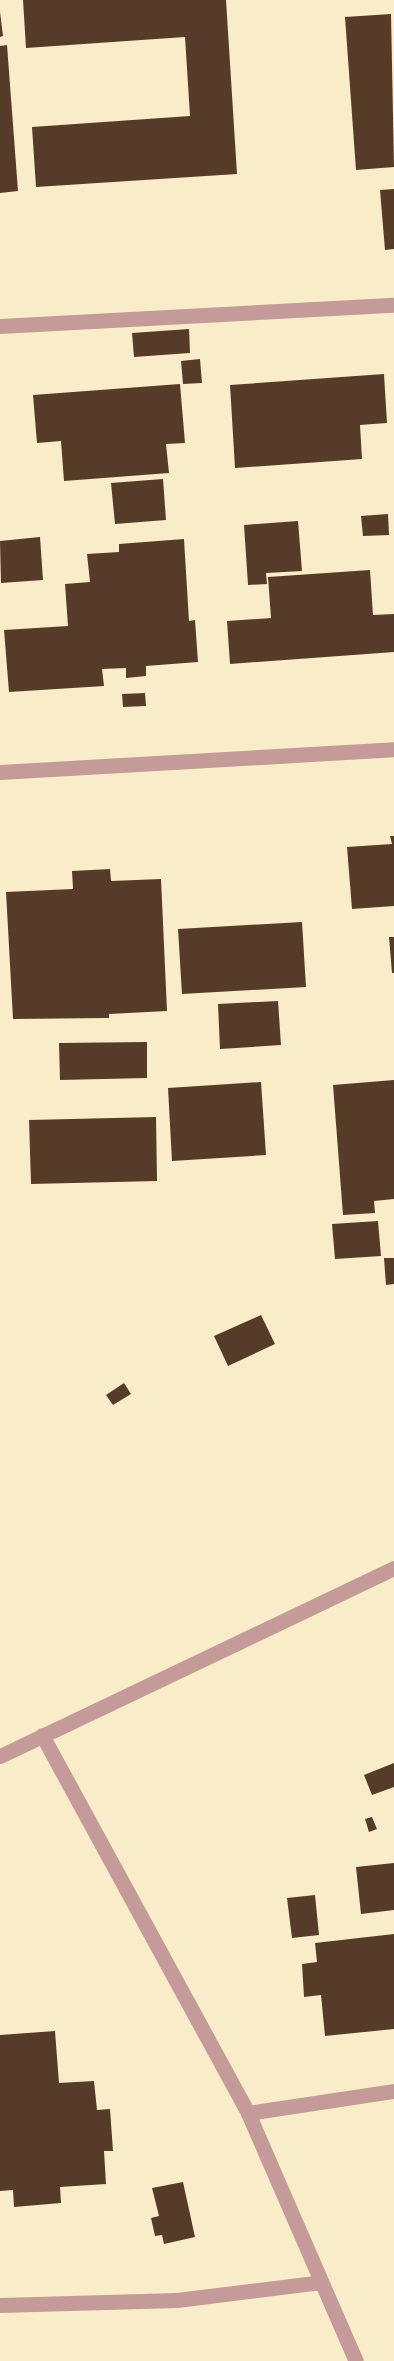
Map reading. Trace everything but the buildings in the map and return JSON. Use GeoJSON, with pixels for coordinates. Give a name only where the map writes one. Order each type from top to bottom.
{"type":"FeatureCollection","features":[{"type":"Feature","properties":{"kind":"street"},"geometry":{"type":"LineString","coordinates":[[0,326],[394,305]]}},
{"type":"Feature","properties":{"kind":"street"},"geometry":{"type":"LineString","coordinates":[[0,772],[394,749]]}},
{"type":"Feature","properties":{"kind":"street"},"geometry":{"type":"LineString","coordinates":[[0,1756],[394,1568]]}},
{"type":"Feature","properties":{"kind":"street"},"geometry":{"type":"LineString","coordinates":[[42,1735],[248,2114],[356,2361]]}},
{"type":"Feature","properties":{"kind":"street"},"geometry":{"type":"LineString","coordinates":[[248,2114],[394,2091]]}},
{"type":"Feature","properties":{"kind":"street"},"geometry":{"type":"LineString","coordinates":[[0,2306],[176,2300],[321,2282]]}}]}
